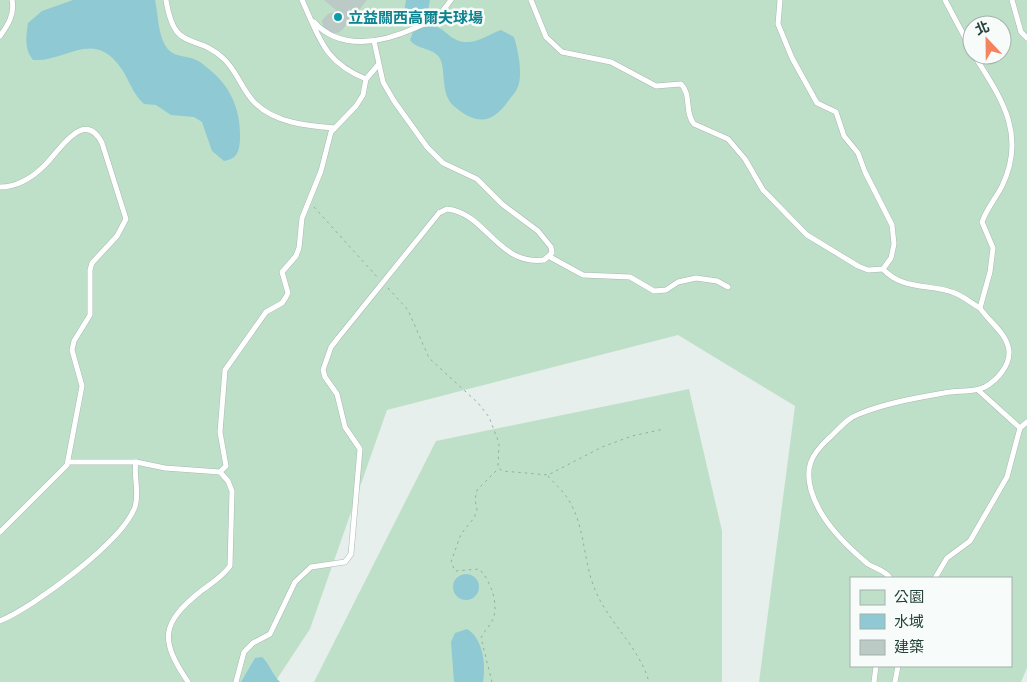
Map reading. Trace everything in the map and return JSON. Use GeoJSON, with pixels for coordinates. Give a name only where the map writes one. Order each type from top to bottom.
{"type":"FeatureCollection","features":[{"type":"Feature","properties":{"kind":"lane"},"geometry":{"type":"LineString","coordinates":[[0,36],[9,22],[14,9],[12,0]]}},
{"type":"Feature","properties":{"kind":"lane"},"geometry":{"type":"LineString","coordinates":[[166,0],[169,19],[176,31],[184,38],[224,58],[255,103],[276,116],[304,126],[334,128]]}},
{"type":"Feature","properties":{"kind":"lane"},"geometry":{"type":"LineString","coordinates":[[302,0],[331,58],[351,73],[366,79]]}},
{"type":"Feature","properties":{"kind":"lane"},"geometry":{"type":"LineString","coordinates":[[309,16],[324,32],[333,37],[348,41],[374,41],[408,31],[433,20],[451,0]]}},
{"type":"Feature","properties":{"kind":"lane"},"geometry":{"type":"LineString","coordinates":[[531,0],[546,37],[562,52],[611,62],[656,86],[681,84],[687,93],[690,119],[694,124],[728,139],[745,159],[763,190],[807,235],[858,266],[868,270],[883,269]]}},
{"type":"Feature","properties":{"kind":"lane"},"geometry":{"type":"LineString","coordinates":[[780,0],[778,24],[792,58],[817,103],[836,112],[844,136],[858,153],[865,172],[889,216],[894,244],[891,258],[883,269]]}},
{"type":"Feature","properties":{"kind":"lane"},"geometry":{"type":"LineString","coordinates":[[945,0],[962,32]]}},
{"type":"Feature","properties":{"kind":"lane"},"geometry":{"type":"LineString","coordinates":[[1012,0],[1021,32],[1027,38]]}},
{"type":"Feature","properties":{"kind":"lane"},"geometry":{"type":"LineString","coordinates":[[374,41],[383,82],[394,101],[432,153],[443,163],[477,180],[502,204],[538,231],[551,246],[550,257]]}},
{"type":"Feature","properties":{"kind":"lane"},"geometry":{"type":"LineString","coordinates":[[980,65],[1006,108],[1012,125],[1013,146],[1009,168],[1002,187],[986,210],[982,222],[993,248],[990,272],[980,308]]}},
{"type":"Feature","properties":{"kind":"lane"},"geometry":{"type":"LineString","coordinates":[[220,472],[226,466],[220,432],[225,370],[266,312],[282,303],[286,297],[288,293],[282,272],[296,256],[299,248],[302,218],[324,162],[326,143],[334,128],[356,106],[363,94],[366,79],[378,66]]}},
{"type":"Feature","properties":{"kind":"lane"},"geometry":{"type":"LineString","coordinates":[[0,187],[25,180],[46,164],[73,134],[80,130],[92,130],[97,134],[102,143],[114,187],[125,213],[124,225],[92,263],[90,270],[90,315],[74,340],[72,350],[82,386],[68,462],[60,474],[9,521],[0,532]]}},
{"type":"Feature","properties":{"kind":"lane"},"geometry":{"type":"LineString","coordinates":[[236,682],[242,668],[244,652],[253,642],[270,634],[295,582],[311,567],[345,562],[351,554],[360,449],[345,427],[337,394],[324,378],[323,370],[331,348],[338,338],[439,212],[447,209],[462,214],[510,253],[523,260],[534,261],[550,257],[583,275],[630,277],[654,291],[666,290],[678,282],[696,278],[708,279],[728,287]]}},
{"type":"Feature","properties":{"kind":"lane"},"geometry":{"type":"LineString","coordinates":[[883,269],[891,278],[902,283],[953,292],[980,308],[1003,335],[1009,351],[1008,363],[1000,375],[986,387],[978,390],[944,392],[879,406],[856,414],[844,422],[816,450],[810,461],[808,474],[818,508],[848,545],[871,566],[885,572],[889,577]]}},
{"type":"Feature","properties":{"kind":"lane"},"geometry":{"type":"LineString","coordinates":[[978,390],[1020,428]]}},
{"type":"Feature","properties":{"kind":"lane"},"geometry":{"type":"LineString","coordinates":[[936,577],[947,558],[970,541],[1008,477],[1020,428],[1027,422]]}},
{"type":"Feature","properties":{"kind":"lane"},"geometry":{"type":"LineString","coordinates":[[68,462],[136,462],[165,468],[220,472],[228,481],[232,491],[230,566],[225,574],[202,591],[174,618],[168,632],[168,644],[173,660],[188,682]]}},
{"type":"Feature","properties":{"kind":"lane"},"geometry":{"type":"LineString","coordinates":[[0,621],[46,595],[60,582],[76,572],[122,529],[133,511],[138,496],[136,462]]}},
{"type":"Feature","properties":{"kind":"lane"},"geometry":{"type":"LineString","coordinates":[[874,682],[876,667]]}},
{"type":"Feature","properties":{"kind":"lane"},"geometry":{"type":"LineString","coordinates":[[895,682],[898,667]]}},
{"type":"Feature","properties":{"kind":"path"},"geometry":{"type":"LineString","coordinates":[[308,201],[381,281]]}},
{"type":"Feature","properties":{"kind":"path"},"geometry":{"type":"LineString","coordinates":[[388,288],[408,310],[429,358],[478,404],[489,418],[499,443],[498,468],[477,490],[475,499],[477,510],[474,518],[461,534],[451,562],[455,571],[479,569],[488,581],[495,613],[481,638],[492,682]]}},
{"type":"Feature","properties":{"kind":"path"},"geometry":{"type":"LineString","coordinates":[[498,468],[503,471],[548,476],[602,447],[632,436],[664,429]]}},
{"type":"Feature","properties":{"kind":"path"},"geometry":{"type":"LineString","coordinates":[[548,476],[568,500],[578,520],[594,586],[606,611],[644,666],[649,682]]}},
{"type":"Feature","properties":{"kind":"green space","name":"立益關西高爾夫球場"},"geometry":{"type":"Polygon","coordinates":[[[0,0],[1027,0],[1027,668],[1021,682],[759,682],[795,406],[678,335],[387,410],[310,629],[275,682],[0,682],[0,0]]]}},
{"type":"Feature","properties":{"kind":"green space"},"geometry":{"type":"Polygon","coordinates":[[[689,389],[722,531],[722,682],[314,682],[436,441],[689,389]]]}},
{"type":"Feature","properties":{"kind":"water"},"geometry":{"type":"Polygon","coordinates":[[[73,0],[155,0],[161,35],[168,49],[174,54],[200,62],[218,77],[234,101],[240,130],[239,148],[235,157],[224,161],[212,151],[202,122],[194,117],[171,115],[156,105],[144,104],[121,68],[111,56],[100,50],[90,48],[33,60],[27,47],[28,23],[42,11],[73,0]]]}},
{"type":"Feature","properties":{"kind":"water"},"geometry":{"type":"Polygon","coordinates":[[[406,0],[430,0],[427,15],[433,26],[442,29],[460,41],[472,42],[501,30],[514,37],[519,60],[519,83],[514,94],[503,108],[491,117],[478,119],[463,113],[450,102],[445,89],[443,68],[439,57],[410,40],[413,32],[403,18],[406,0]]]}},
{"type":"Feature","properties":{"kind":"water"},"geometry":{"type":"Polygon","coordinates":[[[466,574],[475,578],[479,587],[475,596],[466,600],[457,596],[453,587],[457,578],[466,574]]]}},
{"type":"Feature","properties":{"kind":"water"},"geometry":{"type":"Polygon","coordinates":[[[467,629],[480,645],[484,668],[483,682],[454,682],[451,642],[455,633],[467,629]]]}},
{"type":"Feature","properties":{"kind":"water"},"geometry":{"type":"Polygon","coordinates":[[[262,657],[280,682],[241,682],[255,658],[262,657]]]}},
{"type":"Feature","properties":{"kind":"building","name":"立益關西高爾夫球場"},"geometry":{"type":"Polygon","coordinates":[[[324,0],[367,0],[342,30],[338,33],[330,33],[323,27],[322,20],[328,14],[337,11],[324,0]]]}},
{"type":"Feature","properties":{"kind":"place","name":"立益關西高爾夫球場"},"geometry":{"type":"Point","coordinates":[338,17]}}]}
